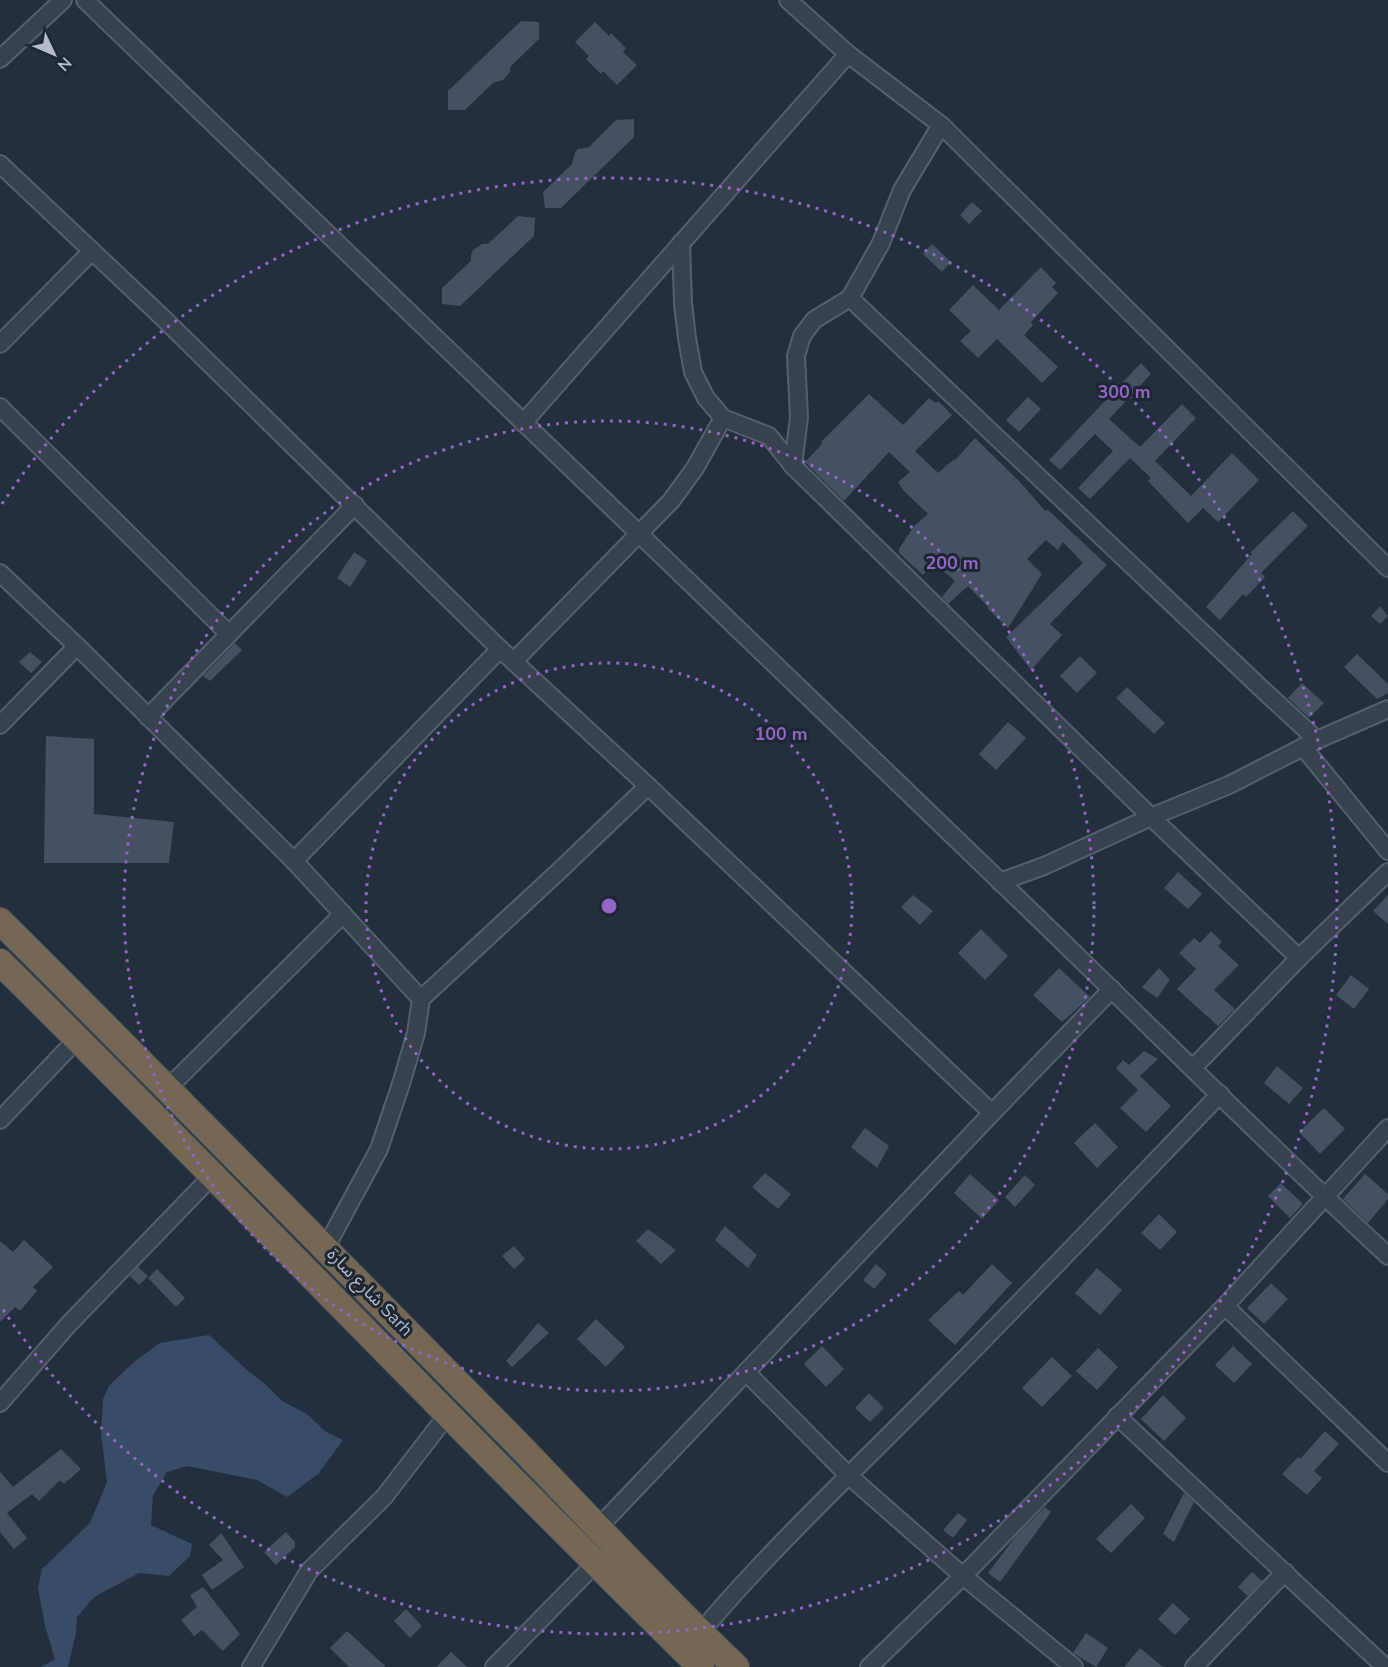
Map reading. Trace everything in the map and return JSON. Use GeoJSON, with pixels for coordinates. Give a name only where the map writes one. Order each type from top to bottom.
{"type":"FeatureCollection","features":[{"type":"Feature","properties":{"kind":"highway","name":"شارع سارة Sarh"},"geometry":{"type":"LineString","coordinates":[[0,921],[326,1247],[700,1633],[736,1667]]}},
{"type":"Feature","properties":{"kind":"highway","name":"شارع سارة Sarh"},"geometry":{"type":"LineString","coordinates":[[0,962],[78,1038],[595,1564],[701,1667]]}},
{"type":"Feature","properties":{"kind":"street"},"geometry":{"type":"LineString","coordinates":[[0,59],[63,0]]}},
{"type":"Feature","properties":{"kind":"street"},"geometry":{"type":"LineString","coordinates":[[85,0],[1112,989],[1324,1197],[1388,1256]]}},
{"type":"Feature","properties":{"kind":"street"},"geometry":{"type":"LineString","coordinates":[[788,0],[848,54],[941,125],[1388,568]]}},
{"type":"Feature","properties":{"kind":"street"},"geometry":{"type":"LineString","coordinates":[[523,423],[848,54]]}},
{"type":"Feature","properties":{"kind":"street"},"geometry":{"type":"LineString","coordinates":[[793,466],[799,417],[796,356],[802,336],[814,320],[850,298],[880,243],[902,190],[941,125]]}},
{"type":"Feature","properties":{"kind":"street"},"geometry":{"type":"LineString","coordinates":[[0,164],[355,505],[500,649],[648,786],[992,1113]]}},
{"type":"Feature","properties":{"kind":"street"},"geometry":{"type":"LineString","coordinates":[[681,243],[683,303],[693,372],[706,398],[723,418],[769,436],[793,466],[1150,817],[1299,958]]}},
{"type":"Feature","properties":{"kind":"street"},"geometry":{"type":"LineString","coordinates":[[0,344],[92,251]]}},
{"type":"Feature","properties":{"kind":"street"},"geometry":{"type":"LineString","coordinates":[[850,298],[1254,682],[1310,744],[1388,851]]}},
{"type":"Feature","properties":{"kind":"street"},"geometry":{"type":"LineString","coordinates":[[0,407],[229,634]]}},
{"type":"Feature","properties":{"kind":"street"},"geometry":{"type":"LineString","coordinates":[[514,661],[671,501],[695,468],[723,418]]}},
{"type":"Feature","properties":{"kind":"street"},"geometry":{"type":"LineString","coordinates":[[148,717],[355,505]]}},
{"type":"Feature","properties":{"kind":"street"},"geometry":{"type":"LineString","coordinates":[[0,573],[294,861],[421,999]]}},
{"type":"Feature","properties":{"kind":"street"},"geometry":{"type":"LineString","coordinates":[[0,725],[77,646]]}},
{"type":"Feature","properties":{"kind":"street"},"geometry":{"type":"LineString","coordinates":[[294,861],[500,649]]}},
{"type":"Feature","properties":{"kind":"street"},"geometry":{"type":"LineString","coordinates":[[1000,882],[1044,866],[1150,817],[1229,785],[1310,744],[1388,709]]}},
{"type":"Feature","properties":{"kind":"street"},"geometry":{"type":"LineString","coordinates":[[326,1247],[379,1149],[416,1033],[421,999],[648,786]]}},
{"type":"Feature","properties":{"kind":"street"},"geometry":{"type":"LineString","coordinates":[[1193,1068],[1299,958],[1388,872]]}},
{"type":"Feature","properties":{"kind":"street"},"geometry":{"type":"LineString","coordinates":[[168,1088],[343,914]]}},
{"type":"Feature","properties":{"kind":"street"},"geometry":{"type":"LineString","coordinates":[[598,1528],[1112,989]]}},
{"type":"Feature","properties":{"kind":"street"},"geometry":{"type":"LineString","coordinates":[[0,1120],[78,1038]]}},
{"type":"Feature","properties":{"kind":"street"},"geometry":{"type":"LineString","coordinates":[[700,1633],[735,1591],[944,1380],[1220,1094]]}},
{"type":"Feature","properties":{"kind":"street"},"geometry":{"type":"LineString","coordinates":[[869,1667],[963,1576],[1225,1306],[1388,1128]]}},
{"type":"Feature","properties":{"kind":"street"},"geometry":{"type":"LineString","coordinates":[[0,1403],[68,1325],[213,1175]]}},
{"type":"Feature","properties":{"kind":"street"},"geometry":{"type":"LineString","coordinates":[[1225,1306],[1388,1463]]}},
{"type":"Feature","properties":{"kind":"street"},"geometry":{"type":"LineString","coordinates":[[746,1372],[848,1475],[963,1576],[1074,1667]]}},
{"type":"Feature","properties":{"kind":"street"},"geometry":{"type":"LineString","coordinates":[[250,1667],[309,1571],[384,1497],[448,1414]]}},
{"type":"Feature","properties":{"kind":"street"},"geometry":{"type":"LineString","coordinates":[[1117,1416],[1384,1667]]}},
{"type":"Feature","properties":{"kind":"street"},"geometry":{"type":"LineString","coordinates":[[494,1667],[595,1564]]}},
{"type":"Feature","properties":{"kind":"street"},"geometry":{"type":"LineString","coordinates":[[1194,1667],[1285,1572]]}},
{"type":"Feature","properties":{"kind":"water"},"geometry":{"type":"Polygon","coordinates":[[[209,1335],[282,1401],[307,1414],[326,1432],[343,1440],[318,1474],[287,1497],[257,1480],[187,1466],[167,1472],[153,1495],[151,1525],[192,1544],[190,1556],[169,1576],[139,1573],[94,1597],[77,1617],[76,1633],[68,1667],[41,1667],[55,1659],[45,1626],[38,1588],[42,1569],[90,1523],[107,1482],[101,1434],[103,1399],[109,1386],[139,1358],[160,1343],[209,1335]]]}},
{"type":"Feature","properties":{"kind":"building"},"geometry":{"type":"Polygon","coordinates":[[[521,21],[539,22],[539,39],[510,67],[510,72],[503,80],[493,83],[465,110],[448,110],[448,91],[521,21]]]}},
{"type":"Feature","properties":{"kind":"building"},"geometry":{"type":"Polygon","coordinates":[[[595,22],[609,36],[611,33],[626,48],[623,52],[637,65],[617,85],[603,71],[601,74],[586,59],[589,56],[575,42],[595,22]]]}},
{"type":"Feature","properties":{"kind":"building"},"geometry":{"type":"Polygon","coordinates":[[[634,119],[634,137],[561,208],[545,208],[543,192],[572,164],[578,149],[589,147],[616,120],[634,119]]]}},
{"type":"Feature","properties":{"kind":"building"},"geometry":{"type":"Polygon","coordinates":[[[972,202],[982,211],[969,224],[960,215],[972,202]]]}},
{"type":"Feature","properties":{"kind":"building"},"geometry":{"type":"Polygon","coordinates":[[[518,216],[535,218],[534,236],[460,306],[442,304],[442,288],[471,261],[473,250],[482,244],[488,244],[518,216]]]}},
{"type":"Feature","properties":{"kind":"building"},"geometry":{"type":"Polygon","coordinates":[[[932,244],[951,262],[942,272],[923,254],[932,244]]]}},
{"type":"Feature","properties":{"kind":"building"},"geometry":{"type":"Polygon","coordinates":[[[1041,267],[1056,283],[1052,287],[1058,293],[1031,322],[1033,325],[1024,335],[1058,367],[1042,383],[997,339],[978,358],[960,341],[971,331],[949,310],[973,285],[999,310],[1041,267]]]}},
{"type":"Feature","properties":{"kind":"building"},"geometry":{"type":"Polygon","coordinates":[[[1141,363],[1151,374],[1109,419],[1140,447],[1182,404],[1196,418],[1155,461],[1191,496],[1232,453],[1259,480],[1218,522],[1203,508],[1188,523],[1148,481],[1151,478],[1130,458],[1090,499],[1078,488],[1113,451],[1095,434],[1060,470],[1049,460],[1141,363]]]}},
{"type":"Feature","properties":{"kind":"building"},"geometry":{"type":"Polygon","coordinates":[[[869,394],[903,425],[929,398],[936,403],[938,401],[952,415],[915,451],[938,473],[954,461],[975,438],[1021,483],[1045,511],[1048,510],[1107,565],[1050,624],[1062,635],[1031,670],[1006,637],[1083,563],[1063,542],[1058,550],[1046,540],[1027,559],[1042,574],[1008,628],[968,586],[948,604],[942,597],[955,581],[934,563],[923,575],[899,553],[899,549],[914,526],[928,514],[903,490],[898,482],[910,472],[889,452],[844,501],[805,462],[823,443],[821,442],[869,394]]]}},
{"type":"Feature","properties":{"kind":"building"},"geometry":{"type":"Polygon","coordinates":[[[1028,397],[1041,409],[1019,432],[1006,420],[1028,397]]]}},
{"type":"Feature","properties":{"kind":"building"},"geometry":{"type":"Polygon","coordinates":[[[1293,511],[1308,526],[1261,573],[1265,577],[1246,597],[1243,594],[1220,620],[1206,607],[1252,554],[1251,552],[1293,511]]]}},
{"type":"Feature","properties":{"kind":"building"},"geometry":{"type":"Polygon","coordinates":[[[354,552],[367,561],[350,587],[337,578],[354,552]]]}},
{"type":"Feature","properties":{"kind":"building"},"geometry":{"type":"Polygon","coordinates":[[[1380,606],[1388,616],[1380,624],[1371,616],[1380,606]]]}},
{"type":"Feature","properties":{"kind":"building"},"geometry":{"type":"Polygon","coordinates":[[[235,643],[242,650],[210,681],[203,676],[235,643]]]}},
{"type":"Feature","properties":{"kind":"building"},"geometry":{"type":"Polygon","coordinates":[[[30,652],[42,662],[31,673],[19,662],[30,652]]]}},
{"type":"Feature","properties":{"kind":"building"},"geometry":{"type":"Polygon","coordinates":[[[1357,654],[1388,684],[1388,693],[1377,699],[1344,667],[1357,654]]]}},
{"type":"Feature","properties":{"kind":"building"},"geometry":{"type":"Polygon","coordinates":[[[1080,656],[1097,673],[1077,693],[1060,676],[1080,656]]]}},
{"type":"Feature","properties":{"kind":"building"},"geometry":{"type":"Polygon","coordinates":[[[1302,683],[1324,703],[1309,718],[1288,698],[1302,683]]]}},
{"type":"Feature","properties":{"kind":"building"},"geometry":{"type":"Polygon","coordinates":[[[1127,687],[1165,723],[1154,734],[1116,698],[1127,687]]]}},
{"type":"Feature","properties":{"kind":"building"},"geometry":{"type":"Polygon","coordinates":[[[1008,722],[1026,738],[996,770],[979,754],[1008,722]]]}},
{"type":"Feature","properties":{"kind":"building"},"geometry":{"type":"Polygon","coordinates":[[[46,736],[94,739],[94,814],[174,822],[169,863],[44,863],[46,736]]]}},
{"type":"Feature","properties":{"kind":"building"},"geometry":{"type":"Polygon","coordinates":[[[1178,872],[1202,894],[1188,909],[1164,888],[1178,872]]]}},
{"type":"Feature","properties":{"kind":"building"},"geometry":{"type":"Polygon","coordinates":[[[913,895],[933,911],[920,925],[901,907],[913,895]]]}},
{"type":"Feature","properties":{"kind":"building"},"geometry":{"type":"Polygon","coordinates":[[[1388,895],[1388,924],[1373,911],[1388,895]]]}},
{"type":"Feature","properties":{"kind":"building"},"geometry":{"type":"Polygon","coordinates":[[[981,929],[1008,956],[985,980],[958,953],[981,929]]]}},
{"type":"Feature","properties":{"kind":"building"},"geometry":{"type":"Polygon","coordinates":[[[1211,931],[1222,942],[1218,946],[1239,965],[1214,990],[1235,1009],[1218,1026],[1177,989],[1196,969],[1179,953],[1194,938],[1200,943],[1211,931]]]}},
{"type":"Feature","properties":{"kind":"building"},"geometry":{"type":"Polygon","coordinates":[[[1059,968],[1090,997],[1062,1022],[1033,995],[1059,968]]]}},
{"type":"Feature","properties":{"kind":"building"},"geometry":{"type":"Polygon","coordinates":[[[1159,968],[1170,980],[1157,998],[1142,987],[1159,968]]]}},
{"type":"Feature","properties":{"kind":"building"},"geometry":{"type":"Polygon","coordinates":[[[1351,975],[1369,989],[1354,1009],[1336,995],[1351,975]]]}},
{"type":"Feature","properties":{"kind":"building"},"geometry":{"type":"Polygon","coordinates":[[[1144,1051],[1158,1059],[1140,1076],[1171,1106],[1146,1132],[1120,1108],[1138,1090],[1116,1068],[1123,1060],[1129,1065],[1144,1051]]]}},
{"type":"Feature","properties":{"kind":"building"},"geometry":{"type":"Polygon","coordinates":[[[1277,1066],[1303,1088],[1289,1104],[1264,1083],[1277,1066]]]}},
{"type":"Feature","properties":{"kind":"building"},"geometry":{"type":"Polygon","coordinates":[[[1324,1108],[1345,1129],[1320,1154],[1299,1132],[1324,1108]]]}},
{"type":"Feature","properties":{"kind":"building"},"geometry":{"type":"Polygon","coordinates":[[[1095,1123],[1118,1147],[1097,1168],[1074,1143],[1095,1123]]]}},
{"type":"Feature","properties":{"kind":"building"},"geometry":{"type":"Polygon","coordinates":[[[865,1128],[889,1146],[877,1168],[851,1147],[865,1128]]]}},
{"type":"Feature","properties":{"kind":"building"},"geometry":{"type":"Polygon","coordinates":[[[765,1173],[791,1194],[778,1209],[752,1187],[765,1173]]]}},
{"type":"Feature","properties":{"kind":"building"},"geometry":{"type":"Polygon","coordinates":[[[970,1174],[999,1200],[982,1219],[954,1193],[970,1174]]]}},
{"type":"Feature","properties":{"kind":"building"},"geometry":{"type":"Polygon","coordinates":[[[1365,1174],[1388,1194],[1388,1199],[1368,1223],[1343,1199],[1365,1174]]]}},
{"type":"Feature","properties":{"kind":"building"},"geometry":{"type":"Polygon","coordinates":[[[1025,1175],[1035,1185],[1015,1207],[1005,1197],[1025,1175]]]}},
{"type":"Feature","properties":{"kind":"building"},"geometry":{"type":"Polygon","coordinates":[[[1281,1183],[1303,1204],[1290,1218],[1268,1196],[1281,1183]]]}},
{"type":"Feature","properties":{"kind":"building"},"geometry":{"type":"Polygon","coordinates":[[[1159,1214],[1177,1232],[1160,1250],[1141,1233],[1159,1214]]]}},
{"type":"Feature","properties":{"kind":"building"},"geometry":{"type":"Polygon","coordinates":[[[725,1226],[757,1255],[748,1268],[715,1240],[725,1226]]]}},
{"type":"Feature","properties":{"kind":"building"},"geometry":{"type":"Polygon","coordinates":[[[648,1229],[676,1250],[661,1264],[636,1241],[648,1229]]]}},
{"type":"Feature","properties":{"kind":"building"},"geometry":{"type":"Polygon","coordinates":[[[24,1240],[53,1267],[33,1287],[37,1291],[20,1311],[15,1307],[0,1322],[0,1241],[13,1252],[24,1240]]]}},
{"type":"Feature","properties":{"kind":"building"},"geometry":{"type":"Polygon","coordinates":[[[514,1246],[525,1259],[514,1269],[502,1256],[514,1246]]]}},
{"type":"Feature","properties":{"kind":"building"},"geometry":{"type":"Polygon","coordinates":[[[876,1264],[887,1274],[874,1289],[863,1280],[876,1264]]]}},
{"type":"Feature","properties":{"kind":"building"},"geometry":{"type":"Polygon","coordinates":[[[992,1264],[1012,1283],[955,1345],[928,1320],[959,1291],[963,1295],[992,1264]]]}},
{"type":"Feature","properties":{"kind":"building"},"geometry":{"type":"Polygon","coordinates":[[[138,1267],[148,1276],[139,1285],[130,1276],[138,1267]]]}},
{"type":"Feature","properties":{"kind":"building"},"geometry":{"type":"Polygon","coordinates":[[[1097,1268],[1122,1290],[1100,1315],[1075,1293],[1097,1268]]]}},
{"type":"Feature","properties":{"kind":"building"},"geometry":{"type":"Polygon","coordinates":[[[157,1269],[185,1298],[176,1307],[148,1278],[157,1269]]]}},
{"type":"Feature","properties":{"kind":"building"},"geometry":{"type":"Polygon","coordinates":[[[1271,1283],[1288,1299],[1264,1324],[1247,1308],[1271,1283]]]}},
{"type":"Feature","properties":{"kind":"building"},"geometry":{"type":"Polygon","coordinates":[[[596,1319],[625,1347],[606,1367],[577,1339],[596,1319]]]}},
{"type":"Feature","properties":{"kind":"building"},"geometry":{"type":"Polygon","coordinates":[[[538,1323],[549,1333],[512,1367],[506,1361],[538,1323]]]}},
{"type":"Feature","properties":{"kind":"building"},"geometry":{"type":"Polygon","coordinates":[[[822,1346],[844,1369],[826,1387],[804,1364],[822,1346]]]}},
{"type":"Feature","properties":{"kind":"building"},"geometry":{"type":"Polygon","coordinates":[[[1233,1346],[1252,1364],[1234,1383],[1215,1365],[1233,1346]]]}},
{"type":"Feature","properties":{"kind":"building"},"geometry":{"type":"Polygon","coordinates":[[[1098,1348],[1118,1367],[1097,1390],[1076,1371],[1098,1348]]]}},
{"type":"Feature","properties":{"kind":"building"},"geometry":{"type":"Polygon","coordinates":[[[1052,1357],[1072,1376],[1042,1407],[1022,1388],[1052,1357]]]}},
{"type":"Feature","properties":{"kind":"building"},"geometry":{"type":"Polygon","coordinates":[[[869,1393],[884,1408],[870,1422],[855,1408],[869,1393]]]}},
{"type":"Feature","properties":{"kind":"building"},"geometry":{"type":"Polygon","coordinates":[[[1163,1395],[1186,1418],[1164,1441],[1141,1419],[1163,1395]]]}},
{"type":"Feature","properties":{"kind":"building"},"geometry":{"type":"Polygon","coordinates":[[[1325,1431],[1339,1444],[1314,1471],[1322,1478],[1307,1495],[1282,1474],[1298,1457],[1300,1459],[1325,1431]]]}},
{"type":"Feature","properties":{"kind":"building"},"geometry":{"type":"Polygon","coordinates":[[[61,1449],[81,1469],[64,1484],[60,1480],[39,1501],[32,1494],[7,1513],[27,1538],[14,1549],[0,1532],[0,1472],[13,1487],[61,1449]]]}},
{"type":"Feature","properties":{"kind":"building"},"geometry":{"type":"Polygon","coordinates":[[[1184,1493],[1194,1502],[1174,1542],[1163,1534],[1184,1493]]]}},
{"type":"Feature","properties":{"kind":"building"},"geometry":{"type":"Polygon","coordinates":[[[1131,1504],[1145,1518],[1111,1553],[1096,1539],[1131,1504]]]}},
{"type":"Feature","properties":{"kind":"building"},"geometry":{"type":"Polygon","coordinates":[[[1045,1507],[1051,1512],[1000,1582],[988,1573],[1016,1536],[1045,1507]]]}},
{"type":"Feature","properties":{"kind":"building"},"geometry":{"type":"Polygon","coordinates":[[[958,1513],[967,1520],[953,1538],[943,1530],[958,1513]]]}},
{"type":"Feature","properties":{"kind":"building"},"geometry":{"type":"Polygon","coordinates":[[[286,1532],[295,1542],[295,1547],[276,1565],[264,1552],[286,1532]]]}},
{"type":"Feature","properties":{"kind":"building"},"geometry":{"type":"Polygon","coordinates":[[[221,1533],[244,1567],[212,1590],[202,1575],[223,1560],[209,1545],[221,1533]]]}},
{"type":"Feature","properties":{"kind":"building"},"geometry":{"type":"Polygon","coordinates":[[[1252,1572],[1262,1581],[1248,1596],[1238,1587],[1252,1572]]]}},
{"type":"Feature","properties":{"kind":"building"},"geometry":{"type":"Polygon","coordinates":[[[203,1587],[240,1634],[223,1651],[202,1630],[194,1636],[181,1620],[197,1607],[190,1595],[203,1587]]]}},
{"type":"Feature","properties":{"kind":"building"},"geometry":{"type":"Polygon","coordinates":[[[1173,1603],[1190,1619],[1175,1635],[1158,1619],[1173,1603]]]}},
{"type":"Feature","properties":{"kind":"building"},"geometry":{"type":"Polygon","coordinates":[[[406,1609],[422,1626],[410,1638],[394,1621],[406,1609]]]}},
{"type":"Feature","properties":{"kind":"building"},"geometry":{"type":"Polygon","coordinates":[[[347,1631],[386,1667],[349,1667],[330,1648],[347,1631]]]}},
{"type":"Feature","properties":{"kind":"building"},"geometry":{"type":"Polygon","coordinates":[[[1086,1633],[1108,1648],[1096,1667],[1073,1653],[1086,1633]]]}},
{"type":"Feature","properties":{"kind":"building"},"geometry":{"type":"Polygon","coordinates":[[[1140,1648],[1163,1667],[1124,1667],[1140,1648]]]}},
{"type":"Feature","properties":{"kind":"building"},"geometry":{"type":"Polygon","coordinates":[[[451,1652],[467,1667],[436,1667],[451,1652]]]}}]}
